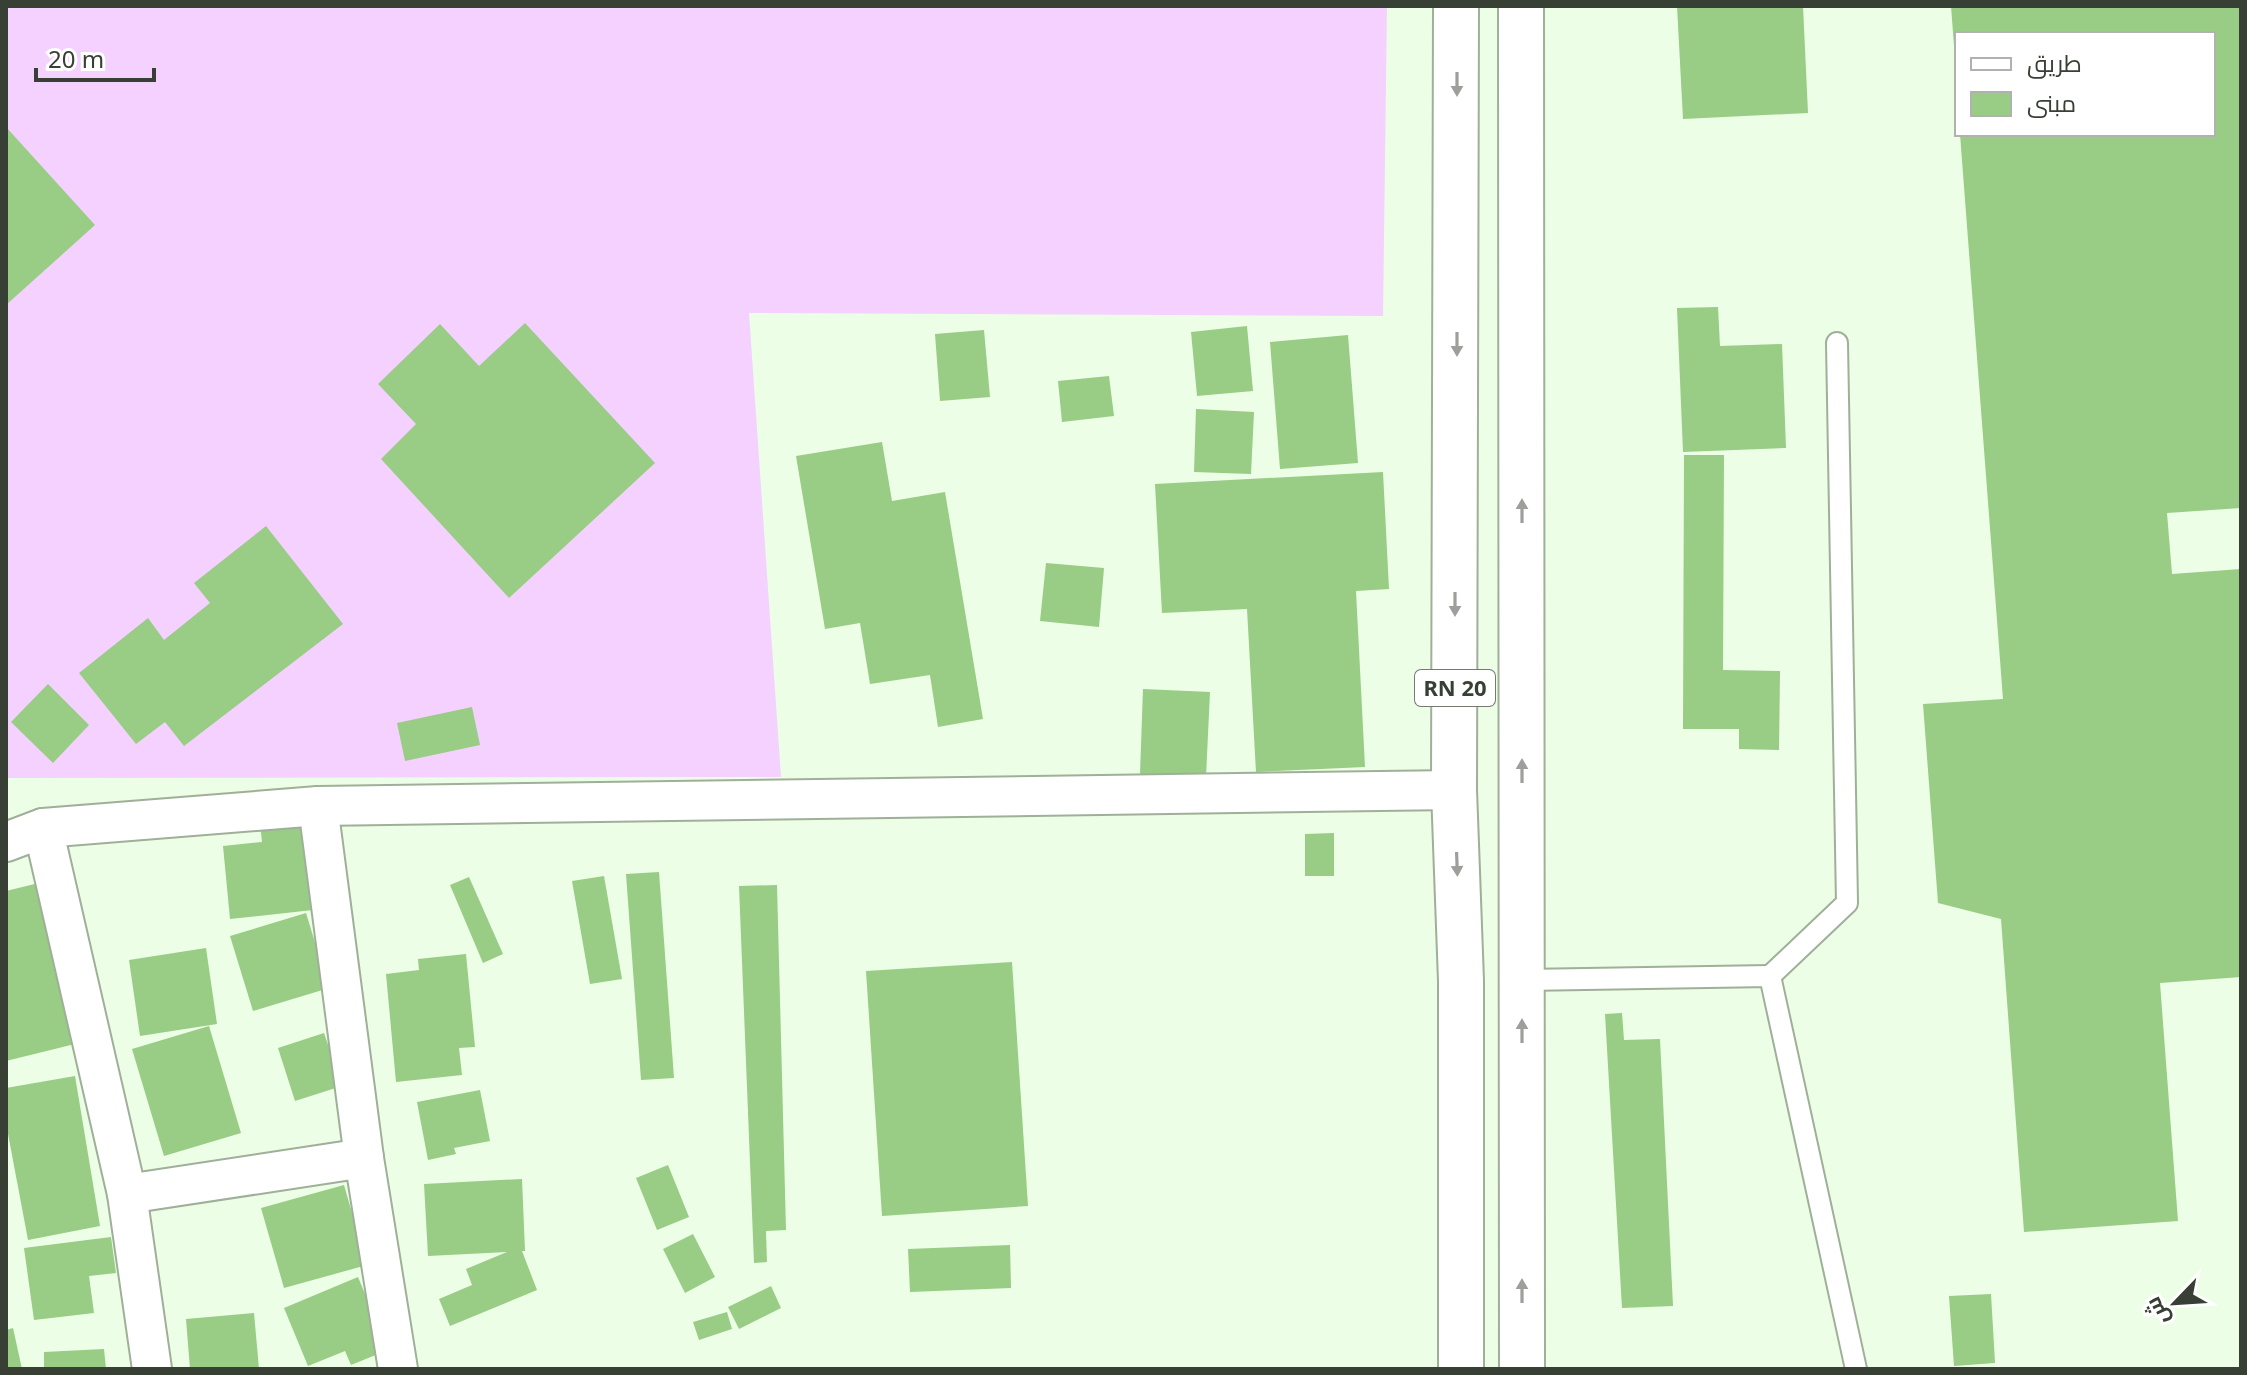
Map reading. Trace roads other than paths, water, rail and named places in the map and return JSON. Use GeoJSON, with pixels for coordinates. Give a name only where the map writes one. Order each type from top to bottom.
{"type":"FeatureCollection","features":[{"type":"Feature","properties":{"kind":"highway","name":"RN 20"},"geometry":{"type":"LineString","coordinates":[[1456,6],[1454,790],[1461,981],[1461,1369]]}},
{"type":"Feature","properties":{"kind":"highway","name":"RN 20"},"geometry":{"type":"LineString","coordinates":[[1521,6],[1522,1369]]}},
{"type":"Feature","properties":{"kind":"street"},"geometry":{"type":"LineString","coordinates":[[6,842],[43,828],[318,806],[1454,790]]}},
{"type":"Feature","properties":{"kind":"street"},"geometry":{"type":"LineString","coordinates":[[318,806],[364,1158],[398,1369]]}},
{"type":"Feature","properties":{"kind":"street"},"geometry":{"type":"LineString","coordinates":[[43,828],[127,1194],[152,1369]]}},
{"type":"Feature","properties":{"kind":"street"},"geometry":{"type":"LineString","coordinates":[[127,1194],[364,1158]]}},
{"type":"Feature","properties":{"kind":"lane"},"geometry":{"type":"LineString","coordinates":[[1522,980],[1770,976],[1847,903],[1837,343]]}},
{"type":"Feature","properties":{"kind":"lane"},"geometry":{"type":"LineString","coordinates":[[1770,976],[1856,1369]]}}]}
